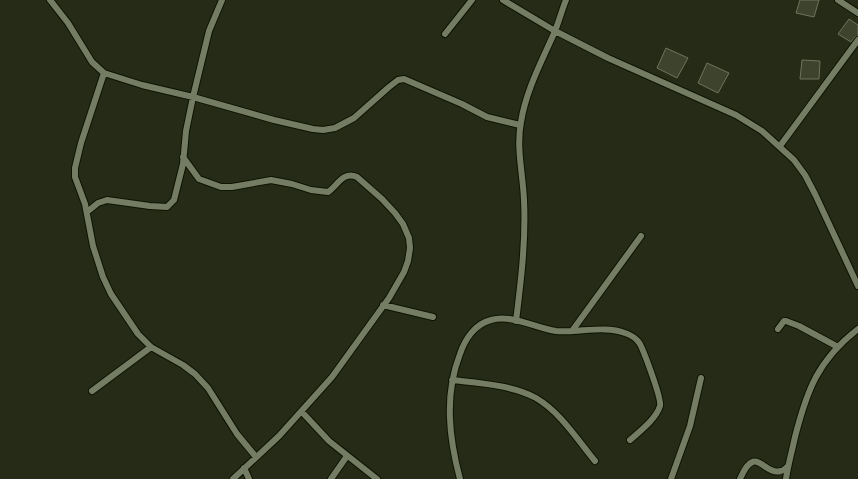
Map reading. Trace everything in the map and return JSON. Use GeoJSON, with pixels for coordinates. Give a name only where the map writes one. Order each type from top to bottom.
{"type":"FeatureCollection","features":[{"type":"Feature","properties":{"kind":"street"},"geometry":{"type":"LineString","coordinates":[[50,0],[68,23],[92,62],[104,73],[142,85],[274,120],[323,130],[335,128],[354,118],[394,83],[398,80],[404,79],[462,104],[487,118],[520,125]]}},
{"type":"Feature","properties":{"kind":"street"},"geometry":{"type":"LineString","coordinates":[[87,212],[98,203],[107,200],[167,207],[174,200],[183,157],[186,131],[209,31],[222,0]]}},
{"type":"Feature","properties":{"kind":"street"},"geometry":{"type":"LineString","coordinates":[[445,34],[472,0]]}},
{"type":"Feature","properties":{"kind":"street"},"geometry":{"type":"LineString","coordinates":[[502,0],[555,31],[608,58],[736,115],[762,131],[794,160],[805,175],[858,286]]}},
{"type":"Feature","properties":{"kind":"street"},"geometry":{"type":"LineString","coordinates":[[516,321],[521,276],[524,201],[520,125],[527,97],[555,31],[566,0]]}},
{"type":"Feature","properties":{"kind":"street"},"geometry":{"type":"LineString","coordinates":[[838,0],[858,13]]}},
{"type":"Feature","properties":{"kind":"street"},"geometry":{"type":"LineString","coordinates":[[780,146],[858,40]]}},
{"type":"Feature","properties":{"kind":"street"},"geometry":{"type":"LineString","coordinates":[[104,73],[81,143],[75,168],[75,177],[87,212],[93,246],[103,276],[111,294],[138,334],[151,347],[195,374],[208,388],[237,434],[256,457]]}},
{"type":"Feature","properties":{"kind":"street"},"geometry":{"type":"LineString","coordinates":[[183,157],[199,179],[221,187],[232,187],[271,180],[324,192],[331,190],[344,177],[350,175],[357,177],[396,213],[409,238],[410,248],[408,261],[404,272],[384,305],[332,377],[302,412],[233,479]]}},
{"type":"Feature","properties":{"kind":"street"},"geometry":{"type":"LineString","coordinates":[[572,331],[602,292],[641,236]]}},
{"type":"Feature","properties":{"kind":"street"},"geometry":{"type":"LineString","coordinates":[[384,305],[434,317]]}},
{"type":"Feature","properties":{"kind":"street"},"geometry":{"type":"LineString","coordinates":[[460,479],[455,460],[451,433],[450,403],[452,380],[464,342],[476,328],[492,320],[500,319],[516,321],[554,331],[614,330],[627,333],[632,336],[639,343],[658,392],[661,404],[659,410],[630,440]]}},
{"type":"Feature","properties":{"kind":"street"},"geometry":{"type":"LineString","coordinates":[[778,329],[782,323],[786,321],[838,347]]}},
{"type":"Feature","properties":{"kind":"street"},"geometry":{"type":"LineString","coordinates":[[786,479],[803,409],[810,388],[819,370],[838,347],[858,329]]}},
{"type":"Feature","properties":{"kind":"street"},"geometry":{"type":"LineString","coordinates":[[92,391],[151,347]]}},
{"type":"Feature","properties":{"kind":"street"},"geometry":{"type":"LineString","coordinates":[[671,479],[690,426],[701,378]]}},
{"type":"Feature","properties":{"kind":"street"},"geometry":{"type":"LineString","coordinates":[[452,380],[515,390],[535,398],[555,414],[595,461]]}},
{"type":"Feature","properties":{"kind":"street"},"geometry":{"type":"LineString","coordinates":[[302,412],[329,441],[377,479]]}},
{"type":"Feature","properties":{"kind":"street"},"geometry":{"type":"LineString","coordinates":[[331,479],[347,456]]}},
{"type":"Feature","properties":{"kind":"street"},"geometry":{"type":"LineString","coordinates":[[740,479],[747,466],[752,462],[774,471],[782,471],[788,468]]}},
{"type":"Feature","properties":{"kind":"street"},"geometry":{"type":"LineString","coordinates":[[244,468],[249,479]]}},
{"type":"Feature","properties":{"kind":"street"},"geometry":{"type":"LineString","coordinates":[[783,479],[788,468]]}},
{"type":"Feature","properties":{"kind":"building"},"geometry":{"type":"Polygon","coordinates":[[[800,0],[819,0],[814,17],[796,13],[800,0]]]}},
{"type":"Feature","properties":{"kind":"building"},"geometry":{"type":"Polygon","coordinates":[[[849,19],[858,25],[858,36],[851,42],[838,34],[849,19]]]}},
{"type":"Feature","properties":{"kind":"building"},"geometry":{"type":"Polygon","coordinates":[[[666,48],[688,58],[677,78],[657,68],[666,48]]]}},
{"type":"Feature","properties":{"kind":"building"},"geometry":{"type":"Polygon","coordinates":[[[802,60],[820,61],[819,79],[800,79],[802,60]]]}},
{"type":"Feature","properties":{"kind":"building"},"geometry":{"type":"Polygon","coordinates":[[[707,63],[729,73],[718,93],[698,83],[707,63]]]}}]}
